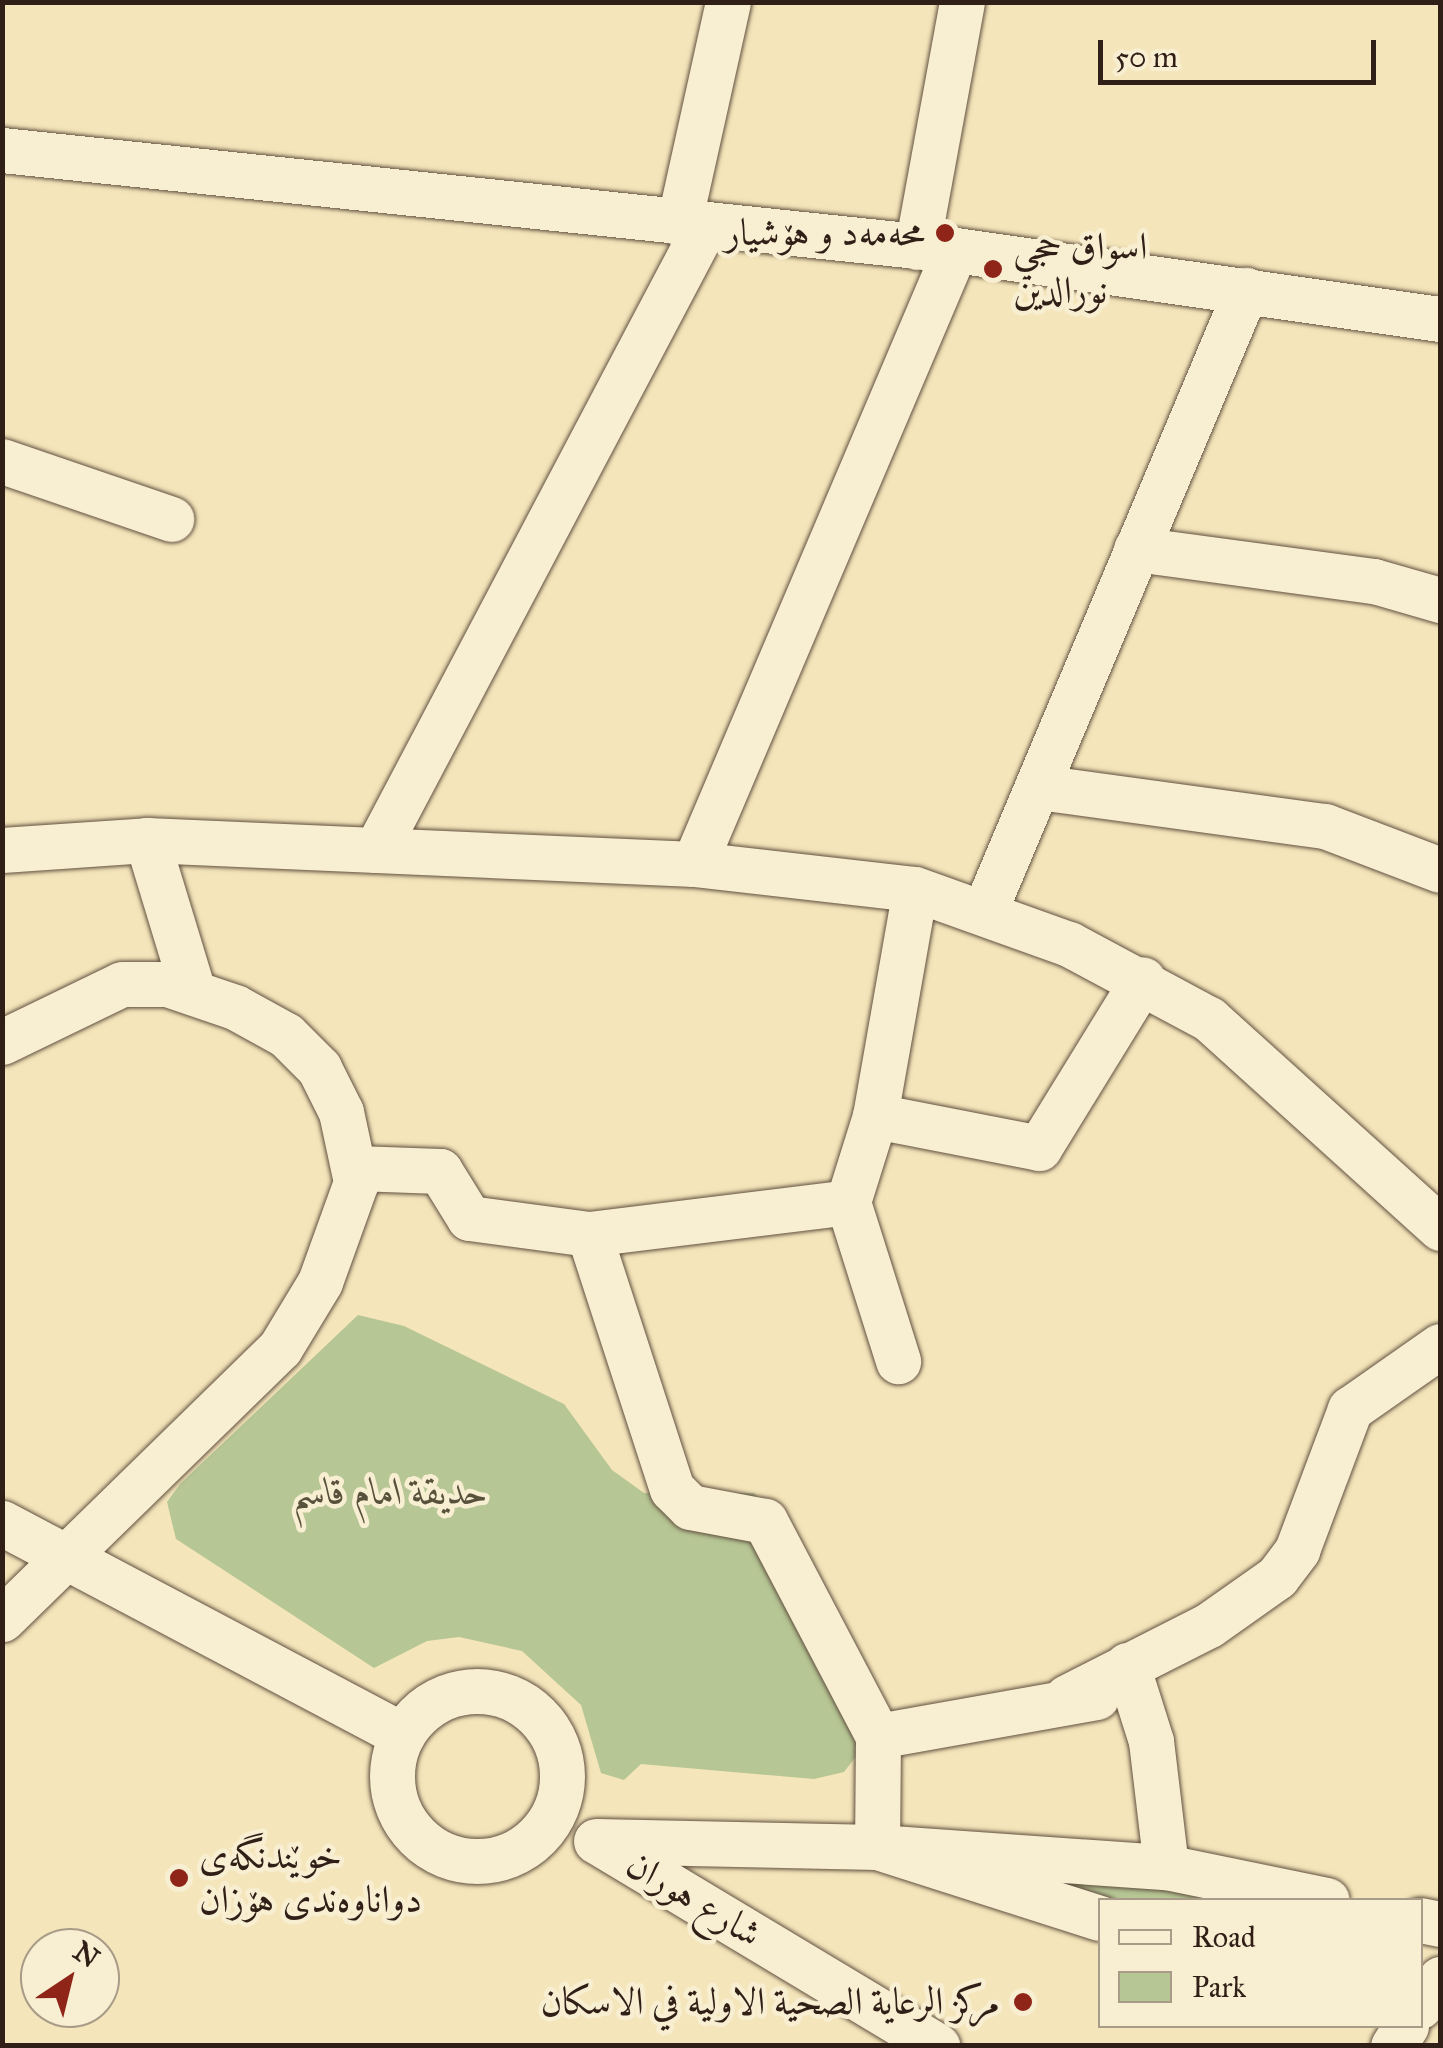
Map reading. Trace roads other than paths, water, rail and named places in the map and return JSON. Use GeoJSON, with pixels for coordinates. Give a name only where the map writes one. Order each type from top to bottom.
{"type":"FeatureCollection","features":[{"type":"Feature","properties":{"kind":"street"},"geometry":{"type":"LineString","coordinates":[[376,850],[692,225],[728,2]]}},
{"type":"Feature","properties":{"kind":"street"},"geometry":{"type":"LineString","coordinates":[[694,864],[936,248],[962,2]]}},
{"type":"Feature","properties":{"kind":"street"},"geometry":{"type":"LineString","coordinates":[[2,150],[936,248],[1440,319]]}},
{"type":"Feature","properties":{"kind":"street"},"geometry":{"type":"LineString","coordinates":[[985,910],[1246,290]]}},
{"type":"Feature","properties":{"kind":"street"},"geometry":{"type":"LineString","coordinates":[[2,461],[171,519]]}},
{"type":"Feature","properties":{"kind":"street"},"geometry":{"type":"LineString","coordinates":[[1136,549],[1374,582],[1440,600]]}},
{"type":"Feature","properties":{"kind":"street"},"geometry":{"type":"LineString","coordinates":[[1039,788],[1325,826],[1440,870]]}},
{"type":"Feature","properties":{"kind":"street"},"geometry":{"type":"LineString","coordinates":[[147,840],[193,991]]}},
{"type":"Feature","properties":{"kind":"street"},"geometry":{"type":"LineString","coordinates":[[2,850],[147,840],[376,850],[694,864],[914,890],[985,910],[1143,979],[1254,1054],[1440,1228]]}},
{"type":"Feature","properties":{"kind":"street"},"geometry":{"type":"LineString","coordinates":[[898,1361],[848,1202],[875,1116],[914,890]]}},
{"type":"Feature","properties":{"kind":"street"},"geometry":{"type":"LineString","coordinates":[[875,1116],[1040,1148],[1143,979]]}},
{"type":"Feature","properties":{"kind":"street"},"geometry":{"type":"LineString","coordinates":[[2,1042],[122,984],[193,991],[304,1049],[330,1088],[356,1168],[342,1232],[280,1348],[2,1618]]}},
{"type":"Feature","properties":{"kind":"street"},"geometry":{"type":"LineString","coordinates":[[356,1168],[440,1171],[468,1218],[588,1234],[848,1202]]}},
{"type":"Feature","properties":{"kind":"street"},"geometry":{"type":"LineString","coordinates":[[588,1234],[672,1489],[690,1507],[766,1520],[878,1736],[877,1847]]}},
{"type":"Feature","properties":{"kind":"street"},"geometry":{"type":"LineString","coordinates":[[878,1736],[1132,1680],[1276,1577],[1297,1550],[1350,1409],[1440,1346]]}},
{"type":"Feature","properties":{"kind":"street"},"geometry":{"type":"LineString","coordinates":[[2,1523],[402,1735]]}},
{"type":"Feature","properties":{"kind":"street"},"geometry":{"type":"LineString","coordinates":[[1132,1680],[1166,1867]]}},
{"type":"Feature","properties":{"kind":"street"},"geometry":{"type":"LineString","coordinates":[[495,1692],[521,1703],[557,1747],[562,1776],[552,1817],[534,1840],[496,1859],[440,1852],[417,1836],[396,1801],[402,1735],[454,1694],[495,1692]]}},
{"type":"Feature","properties":{"kind":"street","name":"شارع هوران"},"geometry":{"type":"LineString","coordinates":[[552,1817],[937,2046]]}},
{"type":"Feature","properties":{"kind":"street"},"geometry":{"type":"LineString","coordinates":[[596,1841],[877,1847],[1166,1867],[1317,1898]]}},
{"type":"Feature","properties":{"kind":"street"},"geometry":{"type":"LineString","coordinates":[[877,1847],[1098,1917]]}},
{"type":"Feature","properties":{"kind":"street"},"geometry":{"type":"LineString","coordinates":[[1423,2002],[1440,1979]]}},
{"type":"Feature","properties":{"kind":"place","name":"محەمەد و هۆشیار"},"geometry":{"type":"Point","coordinates":[945,233]}},
{"type":"Feature","properties":{"kind":"place","name":"اسواق حجي نورالدين"},"geometry":{"type":"Point","coordinates":[993,269]}},
{"type":"Feature","properties":{"kind":"place","name":"خوێندنگەی دواناوەندی هۆزان"},"geometry":{"type":"Point","coordinates":[179,1878]}},
{"type":"Feature","properties":{"kind":"place","name":"مركز الرعاية الصحية الاولية في الاسكان"},"geometry":{"type":"Point","coordinates":[1023,2002]}},
{"type":"Feature","properties":{"kind":"park label","name":"حديقة امام قاسم"},"geometry":{"type":"Point","coordinates":[390,1492]}}]}
